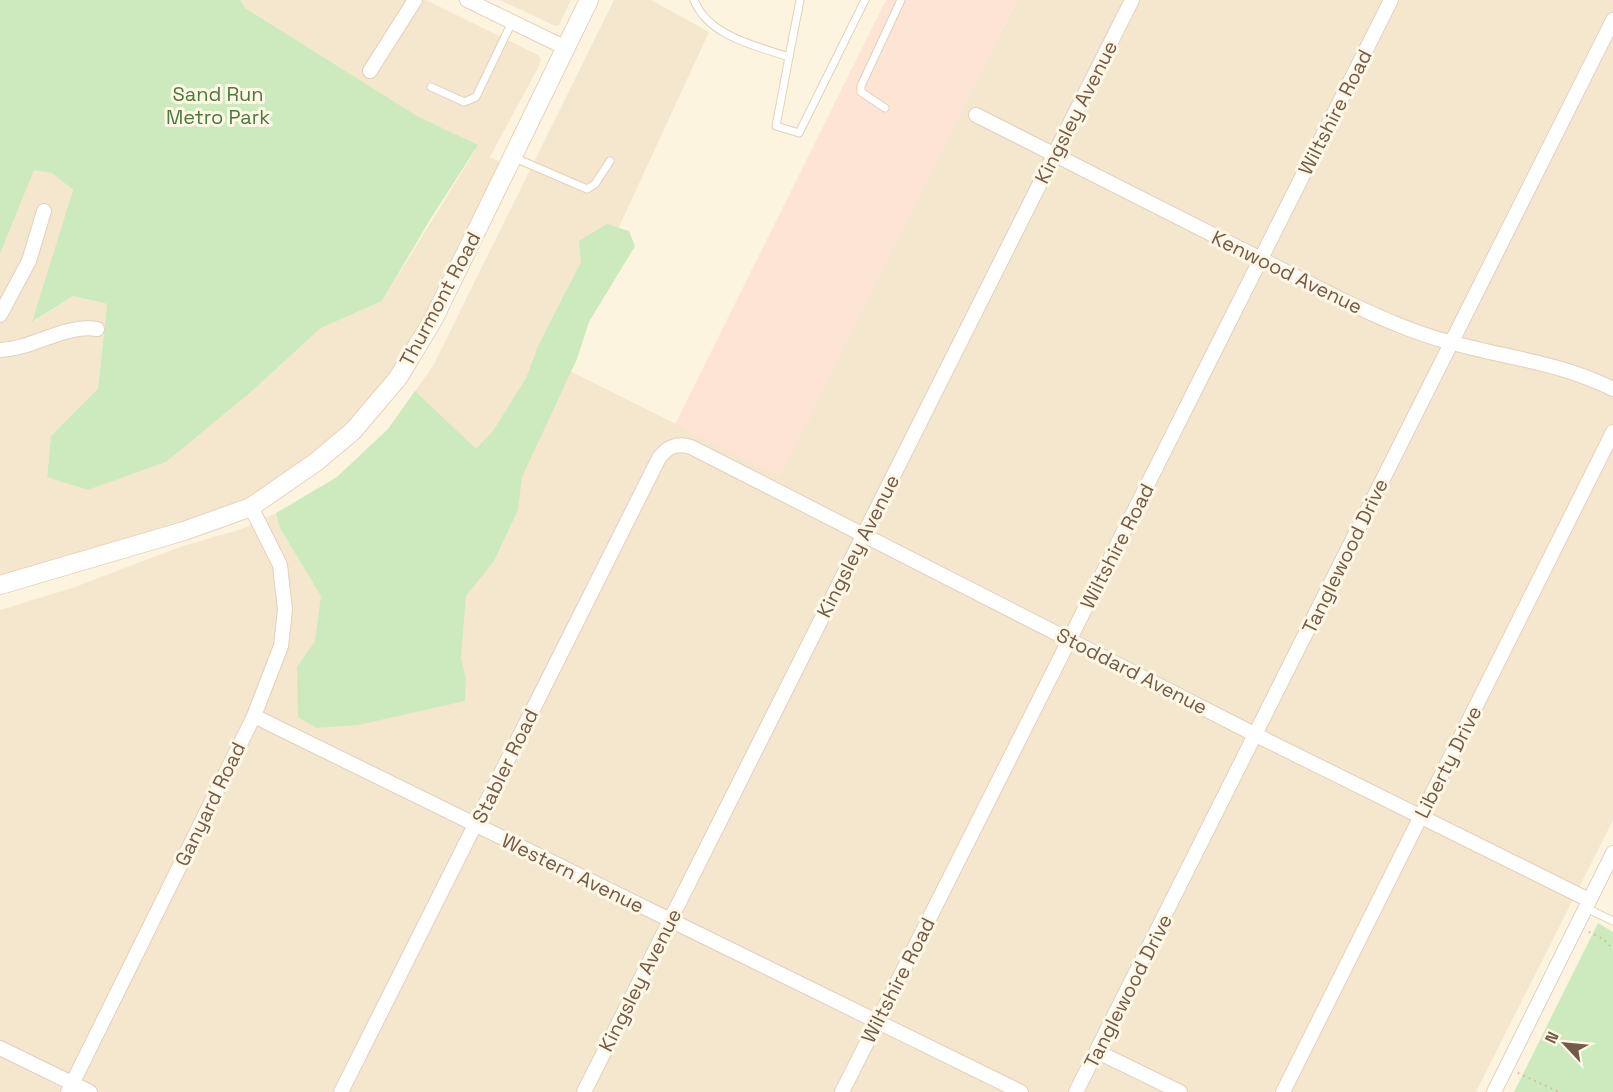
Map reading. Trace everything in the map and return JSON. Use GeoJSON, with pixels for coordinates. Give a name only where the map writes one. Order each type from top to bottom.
{"type":"FeatureCollection","features":[{"type":"Feature","properties":{"kind":"street"},"geometry":{"type":"LineString","coordinates":[[370,71],[415,0]]}},
{"type":"Feature","properties":{"kind":"street"},"geometry":{"type":"LineString","coordinates":[[467,0],[566,48]]}},
{"type":"Feature","properties":{"kind":"street","name":"Thurmont Road"},"geometry":{"type":"LineString","coordinates":[[0,585],[184,531],[251,507],[335,447],[384,396],[433,320],[589,0]]}},
{"type":"Feature","properties":{"kind":"street","name":"Kingsley Avenue"},"geometry":{"type":"LineString","coordinates":[[584,1092],[1132,0]]}},
{"type":"Feature","properties":{"kind":"street","name":"Wiltshire Road"},"geometry":{"type":"LineString","coordinates":[[842,1092],[1391,0]]}},
{"type":"Feature","properties":{"kind":"street","name":"Tanglewood Drive"},"geometry":{"type":"LineString","coordinates":[[1076,1092],[1613,20]]}},
{"type":"Feature","properties":{"kind":"street","name":"Kenwood Avenue"},"geometry":{"type":"LineString","coordinates":[[976,115],[1403,328],[1451,343],[1558,366],[1613,389]]}},
{"type":"Feature","properties":{"kind":"street"},"geometry":{"type":"LineString","coordinates":[[0,315],[29,261],[45,212]]}},
{"type":"Feature","properties":{"kind":"street"},"geometry":{"type":"LineString","coordinates":[[0,350],[16,349],[66,332],[86,328],[97,329]]}},
{"type":"Feature","properties":{"kind":"street","name":"Liberty Drive"},"geometry":{"type":"LineString","coordinates":[[1282,1092],[1613,432]]}},
{"type":"Feature","properties":{"kind":"street","name":"Stoddard Avenue"},"geometry":{"type":"LineString","coordinates":[[675,446],[680,444],[691,447],[1256,735],[1421,816],[1587,904]]}},
{"type":"Feature","properties":{"kind":"street","name":"Stabler Road"},"geometry":{"type":"LineString","coordinates":[[341,1092],[476,827],[659,458],[665,450],[675,446]]}},
{"type":"Feature","properties":{"kind":"street","name":"Ganyard Road"},"geometry":{"type":"LineString","coordinates":[[70,1088],[254,716],[281,646],[285,610],[280,565],[251,507]]}},
{"type":"Feature","properties":{"kind":"street","name":"Western Avenue"},"geometry":{"type":"LineString","coordinates":[[254,716],[476,827],[1021,1092]]}},
{"type":"Feature","properties":{"kind":"street"},"geometry":{"type":"LineString","coordinates":[[1494,1092],[1613,853]]}},
{"type":"Feature","properties":{"kind":"street"},"geometry":{"type":"LineString","coordinates":[[0,1048],[70,1088],[90,1092]]}},
{"type":"Feature","properties":{"kind":"street"},"geometry":{"type":"LineString","coordinates":[[1098,1052],[1180,1092]]}},
{"type":"Feature","properties":{"kind":"lane"},"geometry":{"type":"LineString","coordinates":[[694,0],[702,15],[737,39],[789,57]]}},
{"type":"Feature","properties":{"kind":"lane"},"geometry":{"type":"LineString","coordinates":[[800,0],[776,126],[798,133],[865,0]]}},
{"type":"Feature","properties":{"kind":"lane"},"geometry":{"type":"LineString","coordinates":[[885,108],[861,92],[861,86],[901,0]]}},
{"type":"Feature","properties":{"kind":"lane"},"geometry":{"type":"LineString","coordinates":[[431,87],[464,102],[476,97],[512,22]]}},
{"type":"Feature","properties":{"kind":"lane"},"geometry":{"type":"LineString","coordinates":[[512,157],[587,189],[595,184],[610,160]]}},
{"type":"Feature","properties":{"kind":"lane"},"geometry":{"type":"LineString","coordinates":[[1587,904],[1613,921]]}},
{"type":"Feature","properties":{"kind":"path"},"geometry":{"type":"LineString","coordinates":[[1576,926],[1603,939],[1613,949]]}},
{"type":"Feature","properties":{"kind":"path"},"geometry":{"type":"LineString","coordinates":[[1507,1067],[1559,1092]]}},
{"type":"Feature","properties":{"kind":"shaded area"},"geometry":{"type":"Polygon","coordinates":[[[222,0],[426,0],[538,55],[541,58],[539,66],[490,157],[508,166],[383,397],[251,507],[0,585],[0,254],[34,169],[52,173],[73,190],[33,322],[73,296],[107,304],[98,390],[51,436],[47,476],[88,490],[166,462],[250,393],[321,328],[382,301],[475,151],[355,99],[222,0]]]}},
{"type":"Feature","properties":{"kind":"shaded area"},"geometry":{"type":"Polygon","coordinates":[[[500,0],[571,0],[559,25],[555,26],[500,0]]]}},
{"type":"Feature","properties":{"kind":"shaded area"},"geometry":{"type":"Polygon","coordinates":[[[614,0],[651,0],[709,32],[607,253],[550,361],[780,476],[1017,0],[1613,0],[1613,820],[1476,1092],[0,1092],[0,610],[72,588],[180,547],[241,529],[285,509],[337,477],[388,429],[433,366],[614,0]]]}},
{"type":"Feature","properties":{"kind":"shaded area"},"geometry":{"type":"Polygon","coordinates":[[[886,0],[1017,0],[780,477],[675,424],[886,0]]]}},
{"type":"Feature","properties":{"kind":"green space","name":"Sand Run Metro Park"},"geometry":{"type":"Polygon","coordinates":[[[0,0],[240,0],[245,8],[417,116],[478,145],[382,301],[321,328],[250,393],[166,462],[88,490],[47,477],[51,436],[98,389],[107,304],[73,296],[32,322],[73,190],[52,173],[34,170],[0,254],[0,0]]]}},
{"type":"Feature","properties":{"kind":"green space"},"geometry":{"type":"Polygon","coordinates":[[[607,224],[629,231],[635,246],[589,322],[577,359],[522,477],[518,510],[494,561],[466,596],[461,658],[466,678],[465,701],[358,725],[316,728],[298,717],[297,667],[315,641],[321,596],[279,526],[276,513],[337,477],[388,429],[415,391],[476,449],[493,431],[526,378],[539,344],[581,262],[579,241],[607,224]]]}},
{"type":"Feature","properties":{"kind":"green space"},"geometry":{"type":"Polygon","coordinates":[[[1598,923],[1613,932],[1613,1092],[1514,1092],[1598,923]]]}}]}
